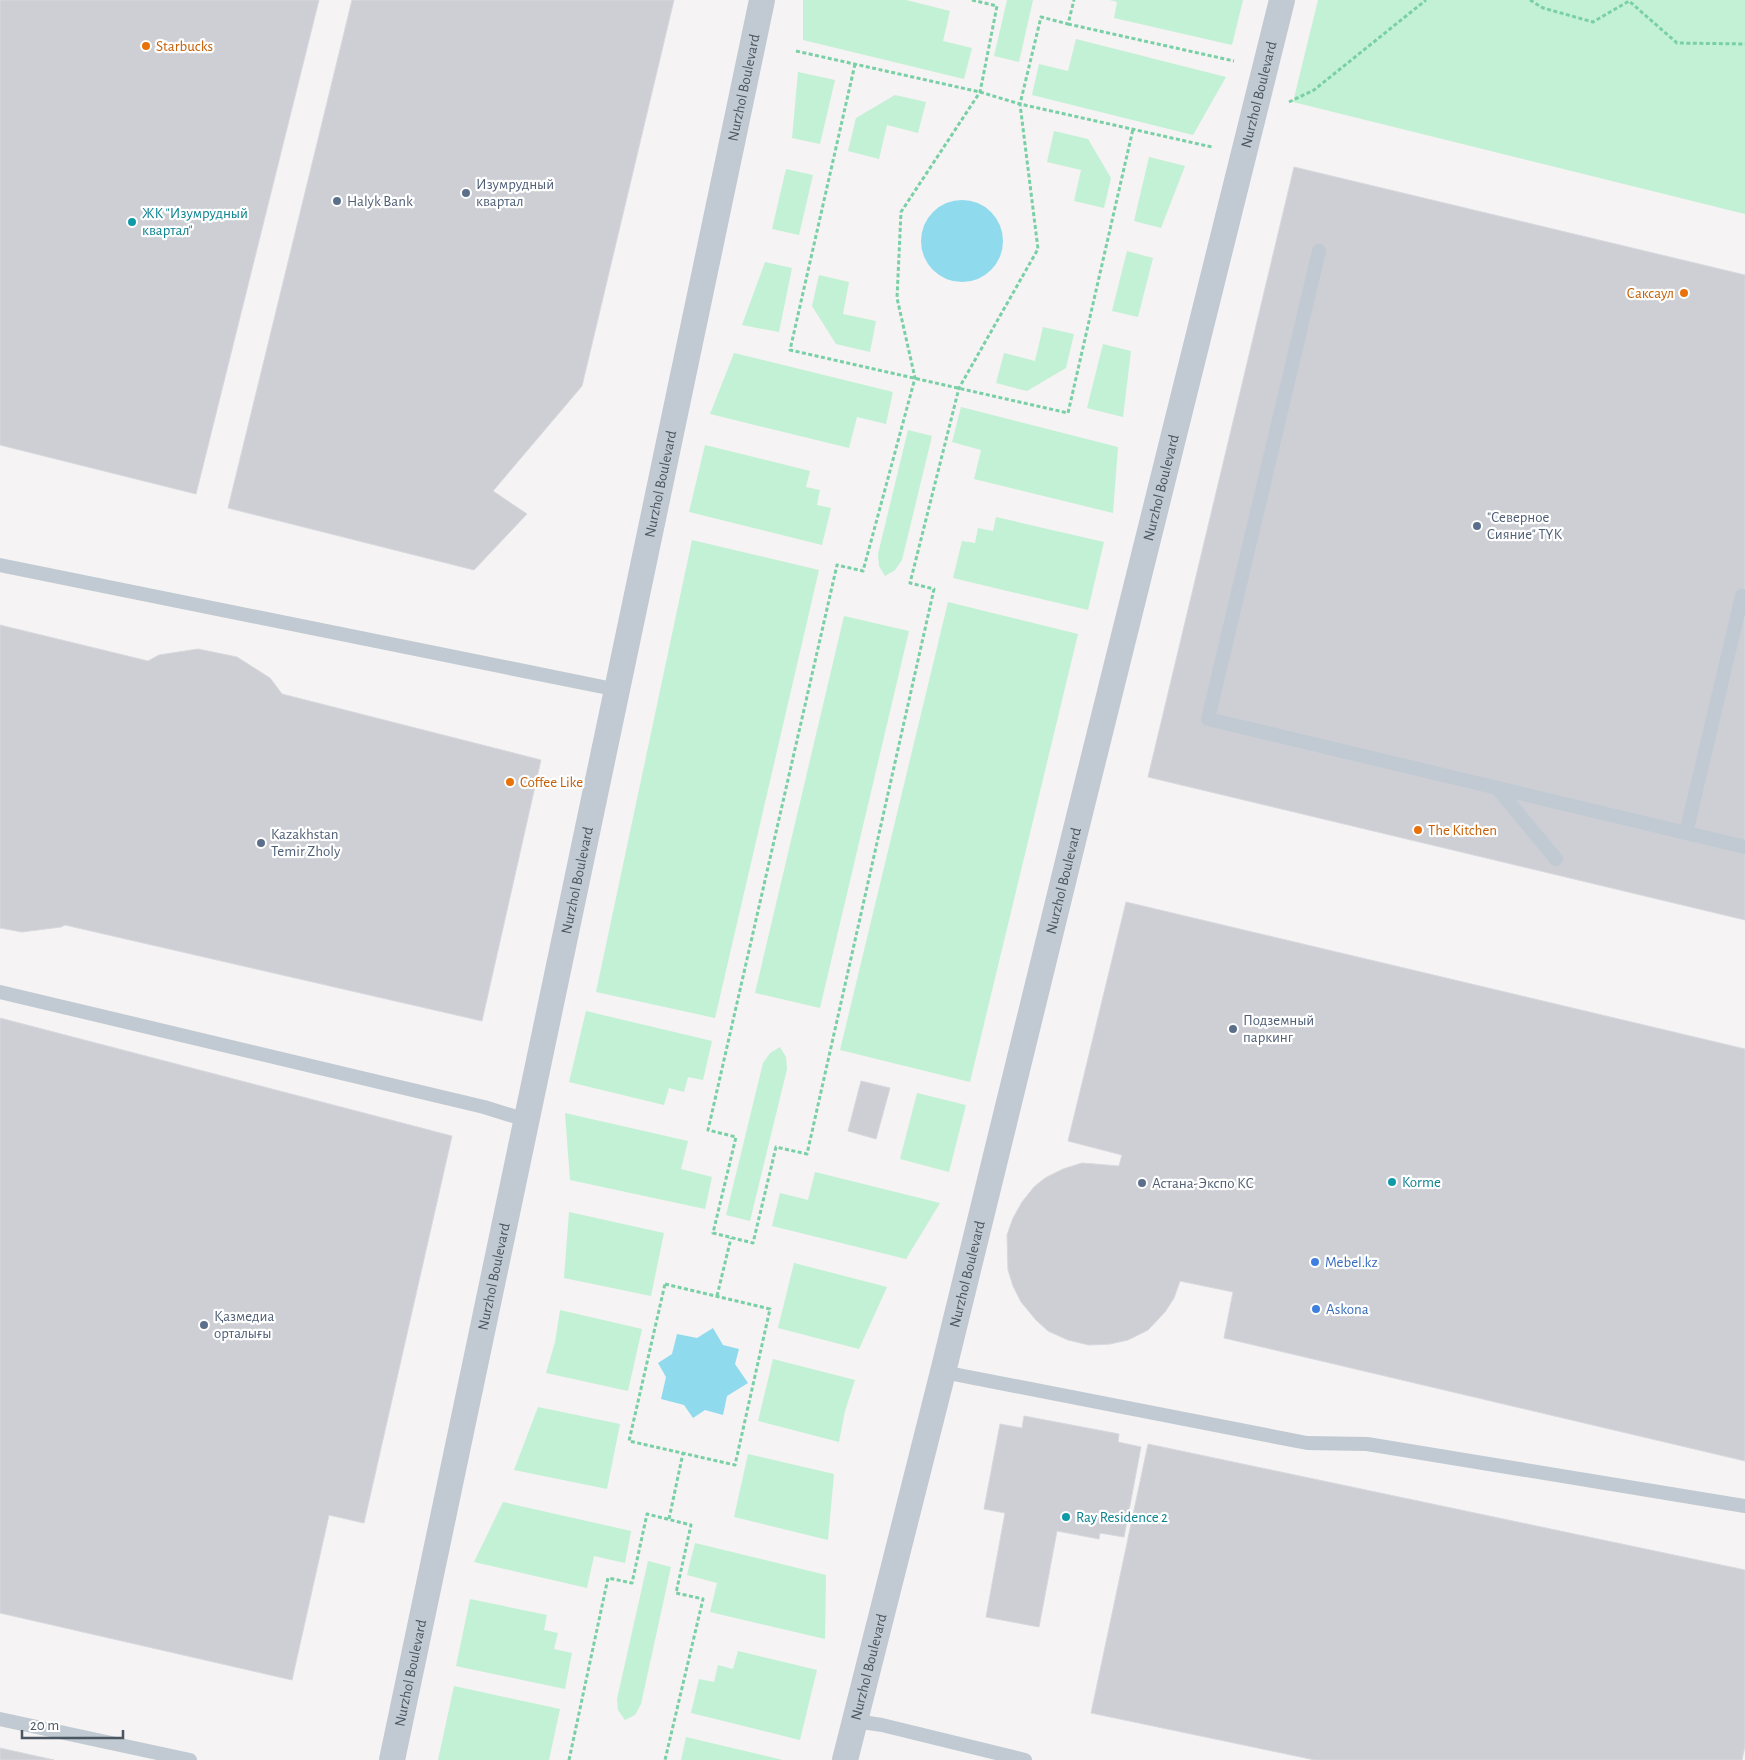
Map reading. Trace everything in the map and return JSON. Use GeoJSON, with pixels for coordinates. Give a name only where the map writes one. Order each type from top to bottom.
{"type":"FeatureCollection","features":[{"type":"Feature","properties":{"kind":"street","name":"Nurzhol Boulevard"},"geometry":{"type":"LineString","coordinates":[[392,1760],[762,0]]}},
{"type":"Feature","properties":{"kind":"street","name":"Nurzhol Boulevard"},"geometry":{"type":"LineString","coordinates":[[845,1760],[943,1372],[1077,823],[1282,0]]}},
{"type":"Feature","properties":{"kind":"lane"},"geometry":{"type":"LineString","coordinates":[[1319,251],[1208,719],[1745,847]]}},
{"type":"Feature","properties":{"kind":"lane"},"geometry":{"type":"LineString","coordinates":[[0,565],[618,690]]}},
{"type":"Feature","properties":{"kind":"lane"},"geometry":{"type":"LineString","coordinates":[[1686,833],[1742,596],[1745,597]]}},
{"type":"Feature","properties":{"kind":"lane"},"geometry":{"type":"LineString","coordinates":[[1497,788],[1556,858]]}},
{"type":"Feature","properties":{"kind":"lane"},"geometry":{"type":"LineString","coordinates":[[0,992],[484,1107],[526,1120]]}},
{"type":"Feature","properties":{"kind":"lane"},"geometry":{"type":"LineString","coordinates":[[943,1372],[1307,1443],[1366,1444],[1745,1506]]}},
{"type":"Feature","properties":{"kind":"lane"},"geometry":{"type":"LineString","coordinates":[[0,1719],[190,1760]]}},
{"type":"Feature","properties":{"kind":"lane"},"geometry":{"type":"LineString","coordinates":[[855,1721],[1025,1760]]}},
{"type":"Feature","properties":{"kind":"path"},"geometry":{"type":"LineString","coordinates":[[972,0],[997,6],[980,92],[901,212],[897,298],[915,378],[863,571],[837,565],[708,1130],[736,1137],[713,1233],[753,1243],[776,1147],[806,1154],[934,588],[910,583],[959,388],[1038,249],[1020,104],[1041,16],[1068,24],[1234,61]]}},
{"type":"Feature","properties":{"kind":"path"},"geometry":{"type":"LineString","coordinates":[[1068,24],[1074,0]]}},
{"type":"Feature","properties":{"kind":"path"},"geometry":{"type":"LineString","coordinates":[[1284,104],[1314,90],[1426,0]]}},
{"type":"Feature","properties":{"kind":"path"},"geometry":{"type":"LineString","coordinates":[[1530,0],[1543,8],[1593,22],[1630,1],[1677,43],[1745,44]]}},
{"type":"Feature","properties":{"kind":"path"},"geometry":{"type":"LineString","coordinates":[[796,51],[1212,147]]}},
{"type":"Feature","properties":{"kind":"path"},"geometry":{"type":"LineString","coordinates":[[855,64],[790,350],[1068,413],[1132,129]]}},
{"type":"Feature","properties":{"kind":"path"},"geometry":{"type":"LineString","coordinates":[[717,1296],[732,1238]]}},
{"type":"Feature","properties":{"kind":"path"},"geometry":{"type":"LineString","coordinates":[[665,1284],[717,1296],[770,1309],[735,1465],[629,1441],[665,1284]]}},
{"type":"Feature","properties":{"kind":"path"},"geometry":{"type":"LineString","coordinates":[[669,1519],[683,1453]]}},
{"type":"Feature","properties":{"kind":"path"},"geometry":{"type":"LineString","coordinates":[[569,1760],[608,1578],[632,1583],[647,1514],[692,1525],[676,1593],[704,1599],[665,1760]]}},
{"type":"Feature","properties":{"kind":"green space"},"geometry":{"type":"Polygon","coordinates":[[[803,0],[906,0],[950,11],[943,41],[972,48],[964,79],[803,40],[803,0]]]}},
{"type":"Feature","properties":{"kind":"green space"},"geometry":{"type":"Polygon","coordinates":[[[1007,0],[1033,0],[1019,62],[994,56],[1007,0]]]}},
{"type":"Feature","properties":{"kind":"green space"},"geometry":{"type":"Polygon","coordinates":[[[1110,0],[1243,0],[1232,45],[1114,18],[1117,2],[1110,0]]]}},
{"type":"Feature","properties":{"kind":"green space"},"geometry":{"type":"Polygon","coordinates":[[[1318,0],[1745,0],[1745,214],[1293,102],[1318,0]]]}},
{"type":"Feature","properties":{"kind":"green space"},"geometry":{"type":"Polygon","coordinates":[[[1076,39],[1226,77],[1193,135],[1032,95],[1039,64],[1068,71],[1076,39]]]}},
{"type":"Feature","properties":{"kind":"green space"},"geometry":{"type":"Polygon","coordinates":[[[798,72],[835,80],[820,144],[792,138],[798,72]]]}},
{"type":"Feature","properties":{"kind":"green space"},"geometry":{"type":"Polygon","coordinates":[[[895,95],[926,102],[918,133],[887,125],[879,159],[848,151],[856,118],[895,95]]]}},
{"type":"Feature","properties":{"kind":"green space"},"geometry":{"type":"Polygon","coordinates":[[[1054,131],[1088,139],[1111,178],[1104,208],[1074,201],[1081,170],[1047,162],[1054,131]]]}},
{"type":"Feature","properties":{"kind":"green space"},"geometry":{"type":"Polygon","coordinates":[[[1149,157],[1185,166],[1161,228],[1134,221],[1149,157]]]}},
{"type":"Feature","properties":{"kind":"green space"},"geometry":{"type":"Polygon","coordinates":[[[786,169],[813,175],[799,235],[772,229],[786,169]]]}},
{"type":"Feature","properties":{"kind":"green space"},"geometry":{"type":"Polygon","coordinates":[[[1127,251],[1153,258],[1138,317],[1112,311],[1127,251]]]}},
{"type":"Feature","properties":{"kind":"green space"},"geometry":{"type":"Polygon","coordinates":[[[765,262],[792,268],[779,332],[742,325],[765,262]]]}},
{"type":"Feature","properties":{"kind":"green space"},"geometry":{"type":"Polygon","coordinates":[[[819,275],[849,282],[843,314],[876,321],[870,352],[836,344],[812,306],[819,275]]]}},
{"type":"Feature","properties":{"kind":"green space"},"geometry":{"type":"Polygon","coordinates":[[[1043,327],[1074,334],[1066,368],[1027,391],[996,383],[1004,353],[1035,361],[1043,327]]]}},
{"type":"Feature","properties":{"kind":"green space"},"geometry":{"type":"Polygon","coordinates":[[[1103,344],[1131,351],[1123,417],[1087,408],[1103,344]]]}},
{"type":"Feature","properties":{"kind":"green space"},"geometry":{"type":"Polygon","coordinates":[[[734,353],[893,392],[886,424],[857,417],[849,448],[710,414],[734,353]]]}},
{"type":"Feature","properties":{"kind":"green space"},"geometry":{"type":"Polygon","coordinates":[[[961,407],[1118,447],[1113,513],[974,479],[981,450],[952,442],[961,407]]]}},
{"type":"Feature","properties":{"kind":"green space"},"geometry":{"type":"Polygon","coordinates":[[[908,430],[932,436],[902,560],[895,570],[885,576],[879,566],[878,554],[908,430]]]}},
{"type":"Feature","properties":{"kind":"green space"},"geometry":{"type":"Polygon","coordinates":[[[705,445],[810,471],[806,487],[820,490],[817,505],[831,508],[822,545],[689,512],[705,445]]]}},
{"type":"Feature","properties":{"kind":"green space"},"geometry":{"type":"Polygon","coordinates":[[[996,517],[1104,542],[1088,610],[953,578],[962,541],[975,543],[978,528],[993,531],[996,517]]]}},
{"type":"Feature","properties":{"kind":"green space"},"geometry":{"type":"Polygon","coordinates":[[[692,540],[819,570],[715,1018],[596,992],[692,540]]]}},
{"type":"Feature","properties":{"kind":"green space"},"geometry":{"type":"Polygon","coordinates":[[[948,602],[1078,634],[970,1082],[840,1050],[948,602]]]}},
{"type":"Feature","properties":{"kind":"green space"},"geometry":{"type":"Polygon","coordinates":[[[844,616],[909,631],[820,1008],[755,993],[844,616]]]}},
{"type":"Feature","properties":{"kind":"green space"},"geometry":{"type":"Polygon","coordinates":[[[586,1011],[712,1041],[703,1080],[688,1077],[684,1092],[669,1088],[664,1105],[569,1082],[586,1011]]]}},
{"type":"Feature","properties":{"kind":"green space"},"geometry":{"type":"Polygon","coordinates":[[[780,1047],[786,1057],[787,1069],[750,1221],[726,1215],[763,1063],[770,1053],[780,1047]]]}},
{"type":"Feature","properties":{"kind":"green space"},"geometry":{"type":"Polygon","coordinates":[[[917,1093],[966,1105],[949,1172],[900,1159],[917,1093]]]}},
{"type":"Feature","properties":{"kind":"green space"},"geometry":{"type":"Polygon","coordinates":[[[565,1113],[688,1141],[681,1169],[712,1177],[705,1209],[570,1180],[565,1113]]]}},
{"type":"Feature","properties":{"kind":"green space"},"geometry":{"type":"Polygon","coordinates":[[[815,1172],[940,1203],[906,1259],[772,1226],[780,1193],[808,1200],[815,1172]]]}},
{"type":"Feature","properties":{"kind":"green space"},"geometry":{"type":"Polygon","coordinates":[[[569,1212],[664,1233],[651,1296],[564,1278],[569,1212]]]}},
{"type":"Feature","properties":{"kind":"green space"},"geometry":{"type":"Polygon","coordinates":[[[794,1263],[887,1287],[859,1349],[778,1328],[794,1263]]]}},
{"type":"Feature","properties":{"kind":"green space"},"geometry":{"type":"Polygon","coordinates":[[[560,1310],[642,1329],[628,1391],[546,1373],[555,1342],[560,1310]]]}},
{"type":"Feature","properties":{"kind":"green space"},"geometry":{"type":"Polygon","coordinates":[[[773,1359],[855,1380],[845,1411],[839,1442],[758,1421],[773,1359]]]}},
{"type":"Feature","properties":{"kind":"green space"},"geometry":{"type":"Polygon","coordinates":[[[538,1407],[620,1424],[607,1489],[514,1470],[538,1407]]]}},
{"type":"Feature","properties":{"kind":"green space"},"geometry":{"type":"Polygon","coordinates":[[[748,1454],[834,1474],[828,1540],[734,1517],[748,1454]]]}},
{"type":"Feature","properties":{"kind":"green space"},"geometry":{"type":"Polygon","coordinates":[[[503,1502],[631,1531],[625,1563],[594,1556],[587,1588],[474,1562],[503,1502]]]}},
{"type":"Feature","properties":{"kind":"green space"},"geometry":{"type":"Polygon","coordinates":[[[695,1543],[826,1575],[825,1639],[710,1612],[717,1583],[687,1575],[695,1543]]]}},
{"type":"Feature","properties":{"kind":"green space"},"geometry":{"type":"Polygon","coordinates":[[[648,1561],[671,1567],[641,1704],[635,1715],[625,1720],[618,1710],[617,1699],[648,1561]]]}},
{"type":"Feature","properties":{"kind":"green space"},"geometry":{"type":"Polygon","coordinates":[[[470,1599],[547,1615],[544,1630],[558,1633],[554,1649],[572,1653],[565,1689],[456,1666],[470,1599]]]}},
{"type":"Feature","properties":{"kind":"green space"},"geometry":{"type":"Polygon","coordinates":[[[738,1651],[817,1670],[800,1740],[691,1713],[699,1679],[714,1682],[718,1665],[733,1669],[738,1651]]]}},
{"type":"Feature","properties":{"kind":"green space"},"geometry":{"type":"Polygon","coordinates":[[[454,1686],[560,1709],[549,1760],[438,1760],[454,1686]]]}},
{"type":"Feature","properties":{"kind":"green space"},"geometry":{"type":"Polygon","coordinates":[[[686,1737],[783,1760],[681,1760],[686,1737]]]}},
{"type":"Feature","properties":{"kind":"water"},"geometry":{"type":"Polygon","coordinates":[[[962,200],[978,203],[991,212],[1000,225],[1003,241],[1000,257],[991,270],[978,279],[962,282],[946,279],[933,270],[924,257],[921,241],[924,225],[933,212],[946,203],[962,200]]]}},
{"type":"Feature","properties":{"kind":"water"},"geometry":{"type":"Polygon","coordinates":[[[713,1328],[723,1345],[739,1349],[735,1364],[748,1383],[727,1396],[723,1415],[705,1410],[693,1418],[684,1405],[661,1399],[666,1377],[658,1363],[672,1354],[677,1334],[697,1338],[713,1328]]]}},
{"type":"Feature","properties":{"kind":"building","name":"ЖК \"Изумрудный квартал\""},"geometry":{"type":"Polygon","coordinates":[[[0,0],[319,0],[196,494],[0,445],[0,0]]]}},
{"type":"Feature","properties":{"kind":"building","name":"Изумрудный квартал"},"geometry":{"type":"Polygon","coordinates":[[[352,0],[674,0],[582,386],[493,491],[527,514],[474,570],[228,508],[352,0]]]}},
{"type":"Feature","properties":{"kind":"building","name":"\"Северное Cияние\" ТҮК"},"geometry":{"type":"Polygon","coordinates":[[[1294,167],[1745,275],[1745,920],[1148,777],[1294,167]]]}},
{"type":"Feature","properties":{"kind":"building","name":"Kazakhstan Temir Zholy"},"geometry":{"type":"Polygon","coordinates":[[[0,625],[148,661],[159,655],[198,649],[237,657],[270,678],[282,694],[541,760],[482,1021],[65,925],[22,932],[0,928],[0,625]]]}},
{"type":"Feature","properties":{"kind":"building","name":"Korme"},"geometry":{"type":"Polygon","coordinates":[[[1126,902],[1745,1049],[1745,1461],[1224,1338],[1233,1292],[1180,1281],[1174,1298],[1165,1312],[1148,1330],[1128,1340],[1110,1344],[1089,1345],[1068,1340],[1048,1331],[1021,1302],[1013,1286],[1008,1270],[1007,1235],[1013,1218],[1022,1202],[1034,1187],[1045,1178],[1063,1169],[1082,1163],[1119,1166],[1122,1155],[1068,1141],[1126,902]]]}},
{"type":"Feature","properties":{"kind":"building","name":"Қазмедиа орталығы"},"geometry":{"type":"Polygon","coordinates":[[[0,1018],[452,1136],[364,1523],[329,1515],[292,1680],[0,1613],[0,1018]]]}},
{"type":"Feature","properties":{"kind":"building"},"geometry":{"type":"Polygon","coordinates":[[[861,1081],[890,1088],[876,1139],[848,1131],[861,1081]]]}},
{"type":"Feature","properties":{"kind":"building","name":"Ray Residence 2"},"geometry":{"type":"Polygon","coordinates":[[[1024,1416],[1119,1434],[1118,1442],[1141,1447],[1124,1537],[1100,1533],[1099,1539],[1057,1531],[1039,1627],[986,1617],[1005,1513],[984,1509],[1000,1424],[1022,1428],[1024,1416]]]}},
{"type":"Feature","properties":{"kind":"building"},"geometry":{"type":"Polygon","coordinates":[[[1148,1444],[1745,1570],[1745,1746],[1742,1760],[1315,1760],[1091,1713],[1148,1444]]]}},
{"type":"Feature","properties":{"kind":"building"},"geometry":{"type":"Polygon","coordinates":[[[0,1748],[54,1760],[0,1760],[0,1748]]]}},
{"type":"Feature","properties":{"kind":"place","name":"Starbucks"},"geometry":{"type":"Point","coordinates":[146,46]}},
{"type":"Feature","properties":{"kind":"place","name":"Изумрудный квартал"},"geometry":{"type":"Point","coordinates":[466,193]}},
{"type":"Feature","properties":{"kind":"place","name":"Halyk Bank"},"geometry":{"type":"Point","coordinates":[337,201]}},
{"type":"Feature","properties":{"kind":"place","name":"ЖК \"Изумрудный квартал\""},"geometry":{"type":"Point","coordinates":[132,222]}},
{"type":"Feature","properties":{"kind":"place","name":"Саксаул"},"geometry":{"type":"Point","coordinates":[1684,293]}},
{"type":"Feature","properties":{"kind":"place","name":"\"Северное Cияние\" ТҮК"},"geometry":{"type":"Point","coordinates":[1477,526]}},
{"type":"Feature","properties":{"kind":"place","name":"Coffee Like"},"geometry":{"type":"Point","coordinates":[510,782]}},
{"type":"Feature","properties":{"kind":"place","name":"The Kitchen"},"geometry":{"type":"Point","coordinates":[1418,830]}},
{"type":"Feature","properties":{"kind":"place","name":"Kazakhstan Temir Zholy"},"geometry":{"type":"Point","coordinates":[261,843]}},
{"type":"Feature","properties":{"kind":"place","name":"Подземный паркинг"},"geometry":{"type":"Point","coordinates":[1233,1029]}},
{"type":"Feature","properties":{"kind":"place","name":"Korme"},"geometry":{"type":"Point","coordinates":[1392,1182]}},
{"type":"Feature","properties":{"kind":"place","name":"Астана-Экспо КС"},"geometry":{"type":"Point","coordinates":[1142,1183]}},
{"type":"Feature","properties":{"kind":"place","name":"Mebel.kz"},"geometry":{"type":"Point","coordinates":[1315,1262]}},
{"type":"Feature","properties":{"kind":"place","name":"Askona"},"geometry":{"type":"Point","coordinates":[1316,1309]}},
{"type":"Feature","properties":{"kind":"place","name":"Қазмедиа орталығы"},"geometry":{"type":"Point","coordinates":[204,1325]}},
{"type":"Feature","properties":{"kind":"place","name":"Ray Residence 2"},"geometry":{"type":"Point","coordinates":[1066,1517]}}]}
